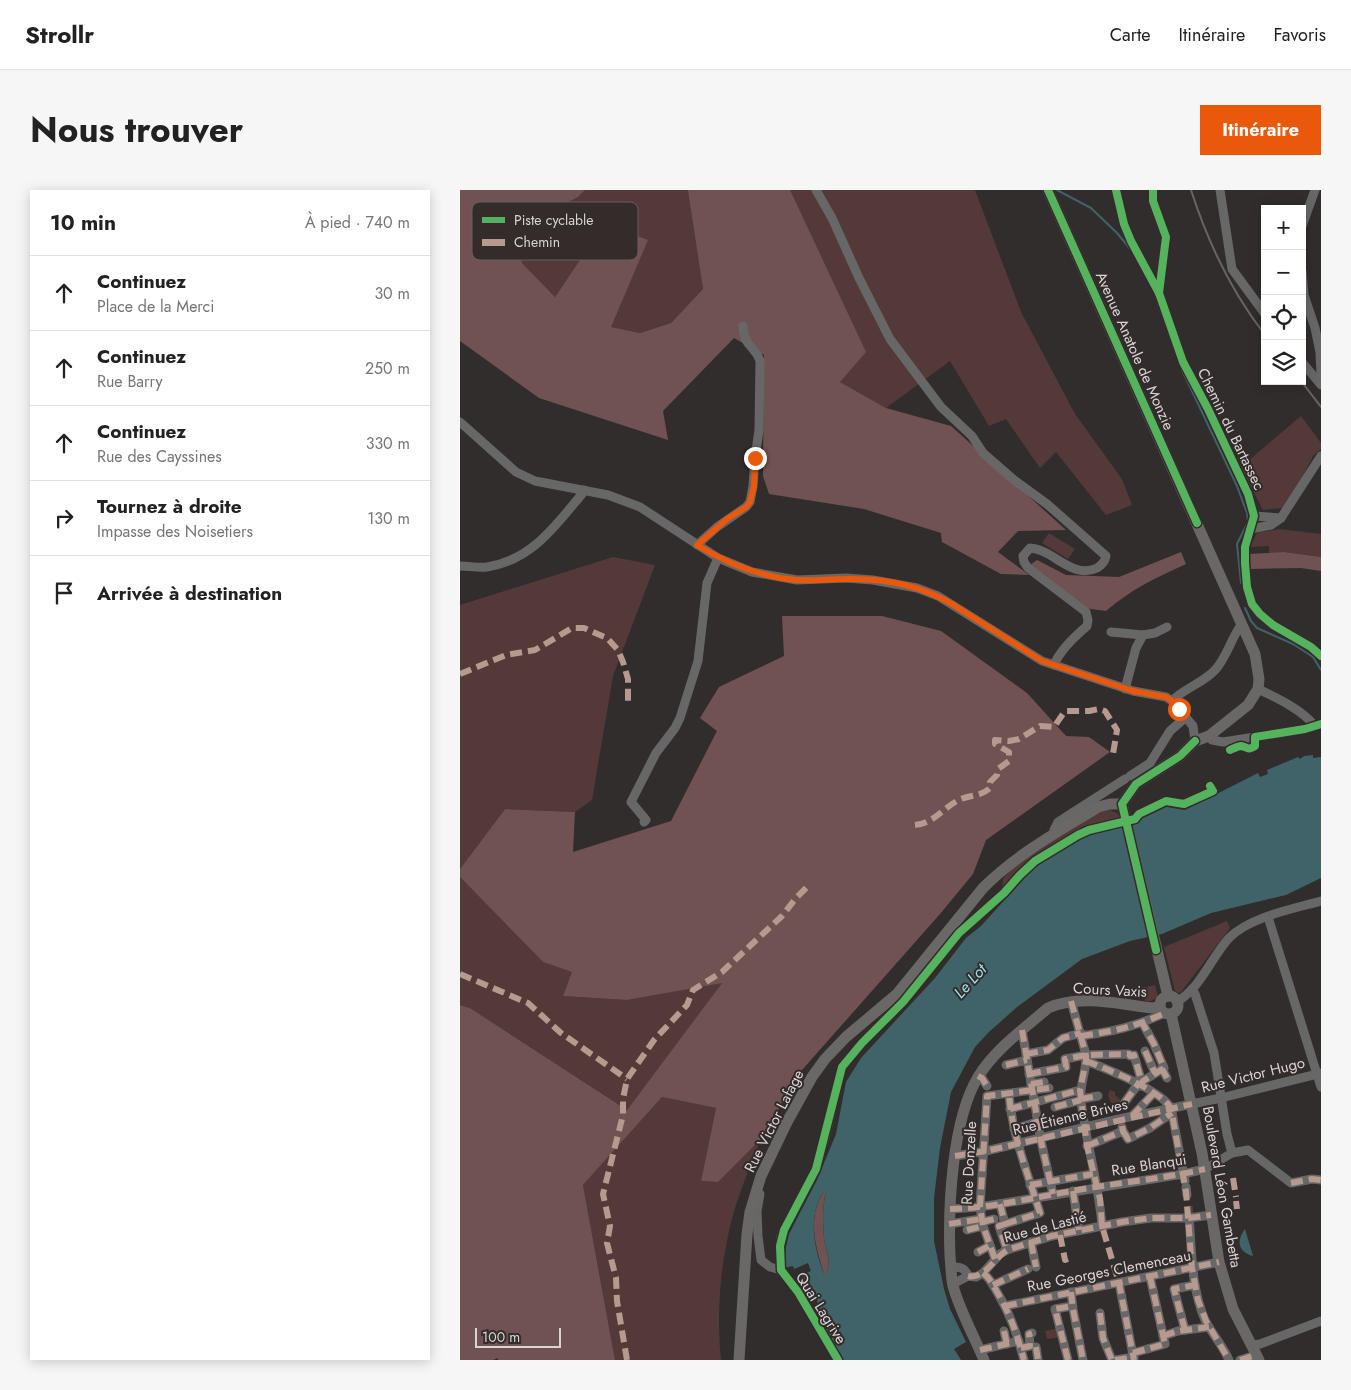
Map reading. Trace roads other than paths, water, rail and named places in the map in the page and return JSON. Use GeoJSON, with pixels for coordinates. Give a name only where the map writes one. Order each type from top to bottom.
{"type":"FeatureCollection","features":[{"type":"Feature","properties":{"kind":"main road","name":"Avenue Anatole de Monzie"},"geometry":{"type":"LineString","coordinates":[[1048,190],[1255,654],[1259,678],[1258,689]]}},
{"type":"Feature","properties":{"kind":"main road"},"geometry":{"type":"LineString","coordinates":[[1173,998],[1162,999],[1165,1012],[1178,1009],[1156,950],[1122,804],[1136,784],[1180,756],[1196,741],[1209,736],[1248,705],[1258,689]]}},
{"type":"Feature","properties":{"kind":"main road","name":"Rue Victor Lafage"},"geometry":{"type":"LineString","coordinates":[[742,1357],[747,1234],[753,1198],[761,1176],[800,1097],[825,1059],[846,1037],[897,994],[996,874],[1017,857],[1098,807],[1122,804]]}},
{"type":"Feature","properties":{"kind":"main road","name":"Cours Vaxis"},"geometry":{"type":"LineString","coordinates":[[982,1355],[952,1284],[950,1224],[955,1156],[966,1105],[978,1076],[994,1055],[1048,1008],[1058,1004],[1071,1001],[1165,1012]]}},
{"type":"Feature","properties":{"kind":"main road","name":"Boulevard Léon Gambetta"},"geometry":{"type":"LineString","coordinates":[[1165,1012],[1192,1104],[1205,1169],[1219,1262],[1233,1309],[1256,1353]]}},
{"type":"Feature","properties":{"kind":"street"},"geometry":{"type":"LineString","coordinates":[[816,190],[832,218],[859,278],[890,339],[941,407],[972,436],[983,452],[1014,480],[1047,504],[1106,556],[1105,561],[1100,566],[1091,570],[1070,567],[1041,550],[1030,548],[1023,556],[1028,568],[1086,612],[1088,616],[1087,626],[1074,637],[1056,658],[1054,665]]}},
{"type":"Feature","properties":{"kind":"street","name":"Chemin du Bartassec"},"geometry":{"type":"LineString","coordinates":[[1116,190],[1124,224],[1159,293],[1184,362],[1248,494],[1254,516],[1245,547],[1247,587],[1252,604],[1269,622],[1311,647],[1321,656]]}},
{"type":"Feature","properties":{"kind":"street"},"geometry":{"type":"LineString","coordinates":[[1153,190],[1153,201],[1166,237],[1159,293]]}},
{"type":"Feature","properties":{"kind":"street"},"geometry":{"type":"LineString","coordinates":[[1220,190],[1232,269],[1261,309]]}},
{"type":"Feature","properties":{"kind":"street"},"geometry":{"type":"LineString","coordinates":[[1306,215],[1315,190]]}},
{"type":"Feature","properties":{"kind":"street"},"geometry":{"type":"LineString","coordinates":[[1304,295],[1320,349],[1321,370]]}},
{"type":"Feature","properties":{"kind":"street"},"geometry":{"type":"LineString","coordinates":[[697,545],[727,519],[746,507],[750,502],[754,486],[759,430],[760,361],[758,355],[748,345],[744,336],[743,326]]}},
{"type":"Feature","properties":{"kind":"street"},"geometry":{"type":"LineString","coordinates":[[1306,367],[1321,385]]}},
{"type":"Feature","properties":{"kind":"street"},"geometry":{"type":"LineString","coordinates":[[460,422],[516,472],[535,481],[608,495],[640,507],[718,558],[743,569],[772,577],[797,580],[846,578],[873,580],[918,588],[938,596],[1027,652],[1054,665],[1125,689],[1166,697],[1172,701],[1193,726],[1196,741]]}},
{"type":"Feature","properties":{"kind":"street"},"geometry":{"type":"LineString","coordinates":[[1251,529],[1271,525],[1281,518],[1321,456]]}},
{"type":"Feature","properties":{"kind":"street"},"geometry":{"type":"LineString","coordinates":[[460,566],[485,567],[503,563],[525,554],[544,538],[584,490]]}},
{"type":"Feature","properties":{"kind":"street"},"geometry":{"type":"LineString","coordinates":[[1254,516],[1281,518]]}},
{"type":"Feature","properties":{"kind":"street"},"geometry":{"type":"LineString","coordinates":[[644,822],[646,820],[632,802],[656,753],[675,728],[680,718],[698,661],[707,583],[718,558]]}},
{"type":"Feature","properties":{"kind":"street"},"geometry":{"type":"LineString","coordinates":[[1172,701],[1182,692],[1216,670],[1241,625]]}},
{"type":"Feature","properties":{"kind":"street"},"geometry":{"type":"LineString","coordinates":[[1111,632],[1143,635],[1156,633],[1167,627]]}},
{"type":"Feature","properties":{"kind":"street"},"geometry":{"type":"LineString","coordinates":[[1125,689],[1136,648],[1143,635]]}},
{"type":"Feature","properties":{"kind":"street"},"geometry":{"type":"LineString","coordinates":[[1258,689],[1271,695],[1318,725]]}},
{"type":"Feature","properties":{"kind":"street"},"geometry":{"type":"LineString","coordinates":[[1055,834],[1054,830],[1062,819],[1150,763],[1170,731],[1186,717]]}},
{"type":"Feature","properties":{"kind":"street"},"geometry":{"type":"LineString","coordinates":[[1209,736],[1212,740],[1223,742],[1305,729],[1318,725]]}},
{"type":"Feature","properties":{"kind":"street"},"geometry":{"type":"LineString","coordinates":[[1173,998],[1192,989],[1228,940],[1237,931],[1268,917],[1321,901]]}},
{"type":"Feature","properties":{"kind":"street"},"geometry":{"type":"LineString","coordinates":[[1268,917],[1319,1074],[1321,1087]]}},
{"type":"Feature","properties":{"kind":"street"},"geometry":{"type":"LineString","coordinates":[[1192,989],[1214,1053],[1231,1150]]}},
{"type":"Feature","properties":{"kind":"street"},"geometry":{"type":"LineString","coordinates":[[1071,1001],[1086,1058],[1080,1096],[1087,1146],[1100,1199],[1102,1226]]}},
{"type":"Feature","properties":{"kind":"street"},"geometry":{"type":"LineString","coordinates":[[1006,1065],[1048,1050],[1063,1038],[1121,1030],[1143,1024],[1165,1012]]}},
{"type":"Feature","properties":{"kind":"street"},"geometry":{"type":"LineString","coordinates":[[1125,1102],[1143,1081],[1164,1068],[1143,1024]]}},
{"type":"Feature","properties":{"kind":"street"},"geometry":{"type":"LineString","coordinates":[[1022,1030],[1037,1122],[1054,1194]]}},
{"type":"Feature","properties":{"kind":"street"},"geometry":{"type":"LineString","coordinates":[[1145,1051],[1158,1071],[1167,1078]]}},
{"type":"Feature","properties":{"kind":"street"},"geometry":{"type":"LineString","coordinates":[[1029,1074],[1066,1067],[1065,1058],[1134,1055],[1140,1076],[1139,1085]]}},
{"type":"Feature","properties":{"kind":"street"},"geometry":{"type":"LineString","coordinates":[[1086,1058],[1139,1085],[1167,1102],[1172,1110],[1186,1191]]}},
{"type":"Feature","properties":{"kind":"street"},"geometry":{"type":"LineString","coordinates":[[780,1270],[781,1237],[816,1168],[841,1071]]}},
{"type":"Feature","properties":{"kind":"street","name":"Rue Victor Hugo"},"geometry":{"type":"LineString","coordinates":[[1192,1104],[1319,1074]]}},
{"type":"Feature","properties":{"kind":"street"},"geometry":{"type":"LineString","coordinates":[[978,1076],[986,1083],[987,1091],[1009,1094],[1031,1087],[1046,1085]]}},
{"type":"Feature","properties":{"kind":"street","name":"Rue Donzelle"},"geometry":{"type":"LineString","coordinates":[[987,1091],[980,1207],[982,1223],[995,1259]]}},
{"type":"Feature","properties":{"kind":"street"},"geometry":{"type":"LineString","coordinates":[[1007,1250],[999,1226],[1040,1214],[1014,1129],[1009,1094]]}},
{"type":"Feature","properties":{"kind":"street"},"geometry":{"type":"LineString","coordinates":[[1132,1116],[1154,1094]]}},
{"type":"Feature","properties":{"kind":"street"},"geometry":{"type":"LineString","coordinates":[[1055,1108],[1080,1096]]}},
{"type":"Feature","properties":{"kind":"street"},"geometry":{"type":"LineString","coordinates":[[1010,1109],[1034,1102],[1080,1096],[1098,1096]]}},
{"type":"Feature","properties":{"kind":"street","name":"Rue Étienne Brives"},"geometry":{"type":"LineString","coordinates":[[955,1156],[984,1152],[1018,1142],[1132,1116],[1172,1110],[1192,1104]]}},
{"type":"Feature","properties":{"kind":"street"},"geometry":{"type":"LineString","coordinates":[[1119,1119],[1128,1139],[1150,1128],[1172,1110]]}},
{"type":"Feature","properties":{"kind":"street"},"geometry":{"type":"LineString","coordinates":[[1014,1129],[1037,1122]]}},
{"type":"Feature","properties":{"kind":"street"},"geometry":{"type":"LineString","coordinates":[[1087,1146],[1124,1131]]}},
{"type":"Feature","properties":{"kind":"street","name":"Rue Blanqui"},"geometry":{"type":"LineString","coordinates":[[950,1210],[1000,1204],[1097,1187],[1186,1191],[1205,1169],[1231,1150],[1248,1150],[1291,1183],[1312,1179],[1321,1180]]}},
{"type":"Feature","properties":{"kind":"street"},"geometry":{"type":"LineString","coordinates":[[1030,1185],[1093,1174]]}},
{"type":"Feature","properties":{"kind":"street","name":"Quai Lagrive"},"geometry":{"type":"LineString","coordinates":[[761,1176],[757,1211],[760,1253],[765,1264],[780,1270],[798,1292],[838,1360]]}},
{"type":"Feature","properties":{"kind":"street"},"geometry":{"type":"LineString","coordinates":[[1073,1191],[1079,1230]]}},
{"type":"Feature","properties":{"kind":"street"},"geometry":{"type":"LineString","coordinates":[[1000,1204],[1006,1224]]}},
{"type":"Feature","properties":{"kind":"street","name":"Rue de Lastié"},"geometry":{"type":"LineString","coordinates":[[976,1275],[1007,1250],[1031,1242],[1079,1230],[1151,1218],[1189,1218],[1211,1215]]}},
{"type":"Feature","properties":{"kind":"street"},"geometry":{"type":"LineString","coordinates":[[1189,1218],[1192,1268],[1198,1300],[1209,1327],[1229,1360]]}},
{"type":"Feature","properties":{"kind":"street"},"geometry":{"type":"LineString","coordinates":[[967,1230],[994,1219]]}},
{"type":"Feature","properties":{"kind":"street"},"geometry":{"type":"LineString","coordinates":[[950,1224],[982,1223]]}},
{"type":"Feature","properties":{"kind":"street"},"geometry":{"type":"LineString","coordinates":[[993,1285],[1032,1268],[1031,1242]]}},
{"type":"Feature","properties":{"kind":"street"},"geometry":{"type":"LineString","coordinates":[[978,1252],[989,1246]]}},
{"type":"Feature","properties":{"kind":"street","name":"Rue Georges Clemenceau"},"geometry":{"type":"LineString","coordinates":[[1005,1306],[1219,1262]]}},
{"type":"Feature","properties":{"kind":"street"},"geometry":{"type":"LineString","coordinates":[[951,1267],[963,1268],[976,1275],[988,1276],[1016,1330],[1024,1360]]}},
{"type":"Feature","properties":{"kind":"street"},"geometry":{"type":"LineString","coordinates":[[952,1284],[976,1275]]}},
{"type":"Feature","properties":{"kind":"street"},"geometry":{"type":"LineString","coordinates":[[1100,1313],[1103,1338],[1118,1360],[1137,1356],[1165,1344],[1150,1277]]}},
{"type":"Feature","properties":{"kind":"street"},"geometry":{"type":"LineString","coordinates":[[1119,1283],[1137,1356]]}},
{"type":"Feature","properties":{"kind":"street"},"geometry":{"type":"LineString","coordinates":[[1185,1330],[1174,1289],[1195,1285]]}},
{"type":"Feature","properties":{"kind":"street"},"geometry":{"type":"LineString","coordinates":[[1071,1292],[1083,1360]]}},
{"type":"Feature","properties":{"kind":"street"},"geometry":{"type":"LineString","coordinates":[[1068,1360],[1055,1309],[1072,1306]]}},
{"type":"Feature","properties":{"kind":"street"},"geometry":{"type":"LineString","coordinates":[[1240,1360],[1256,1353],[1260,1344],[1321,1321]]}},
{"type":"Feature","properties":{"kind":"street"},"geometry":{"type":"LineString","coordinates":[[1164,1336],[1185,1330],[1209,1327]]}},
{"type":"Feature","properties":{"kind":"street"},"geometry":{"type":"LineString","coordinates":[[1004,1331],[1007,1344]]}},
{"type":"Feature","properties":{"kind":"street"},"geometry":{"type":"LineString","coordinates":[[982,1355],[1007,1344],[1030,1346],[1029,1334],[1032,1333]]}},
{"type":"Feature","properties":{"kind":"water","name":"Le Lot"},"geometry":{"type":"Polygon","coordinates":[[[1313,755],[1313,758],[1321,757],[1321,878],[1286,895],[1211,913],[1162,934],[1130,941],[1082,959],[1017,1007],[975,1047],[951,1092],[940,1148],[934,1198],[934,1241],[944,1289],[950,1309],[966,1342],[954,1349],[961,1360],[840,1360],[814,1316],[819,1309],[815,1290],[806,1287],[800,1292],[799,1276],[811,1271],[808,1263],[794,1269],[793,1266],[784,1268],[789,1234],[817,1180],[836,1134],[846,1082],[861,1058],[935,978],[966,938],[981,926],[1039,862],[1081,838],[1137,820],[1162,806],[1185,810],[1258,773],[1260,777],[1268,774],[1267,770],[1304,756],[1313,755]],[[824,1191],[819,1201],[815,1211],[814,1222],[815,1244],[825,1276],[829,1262],[823,1227],[823,1209],[826,1194],[824,1191]]]}},
{"type":"Feature","properties":{"kind":"water"},"geometry":{"type":"Polygon","coordinates":[[[1245,1229],[1253,1256],[1244,1252],[1240,1246],[1240,1238],[1245,1229]]]}},
{"type":"Feature","properties":{"kind":"waterway"},"geometry":{"type":"LineString","coordinates":[[1057,190],[1091,208],[1117,233],[1132,251]]}},
{"type":"Feature","properties":{"kind":"waterway"},"geometry":{"type":"LineString","coordinates":[[1154,292],[1176,354]]}},
{"type":"Feature","properties":{"kind":"waterway"},"geometry":{"type":"LineString","coordinates":[[1182,370],[1237,486],[1247,513],[1248,522],[1237,544],[1241,583]]}},
{"type":"Feature","properties":{"kind":"waterway"},"geometry":{"type":"LineString","coordinates":[[1245,608],[1251,621],[1257,628],[1293,644],[1313,657],[1321,670]]}},
{"type":"Feature","properties":{"kind":"tunnel"},"geometry":{"type":"LineString","coordinates":[[1188,1206],[1189,1217]]}},
{"type":"Feature","properties":{"kind":"railway"},"geometry":{"type":"LineString","coordinates":[[1191,190],[1213,248],[1231,284],[1261,329]]}},
{"type":"Feature","properties":{"kind":"railway"},"geometry":{"type":"LineString","coordinates":[[1304,385],[1321,407]]}}]}
